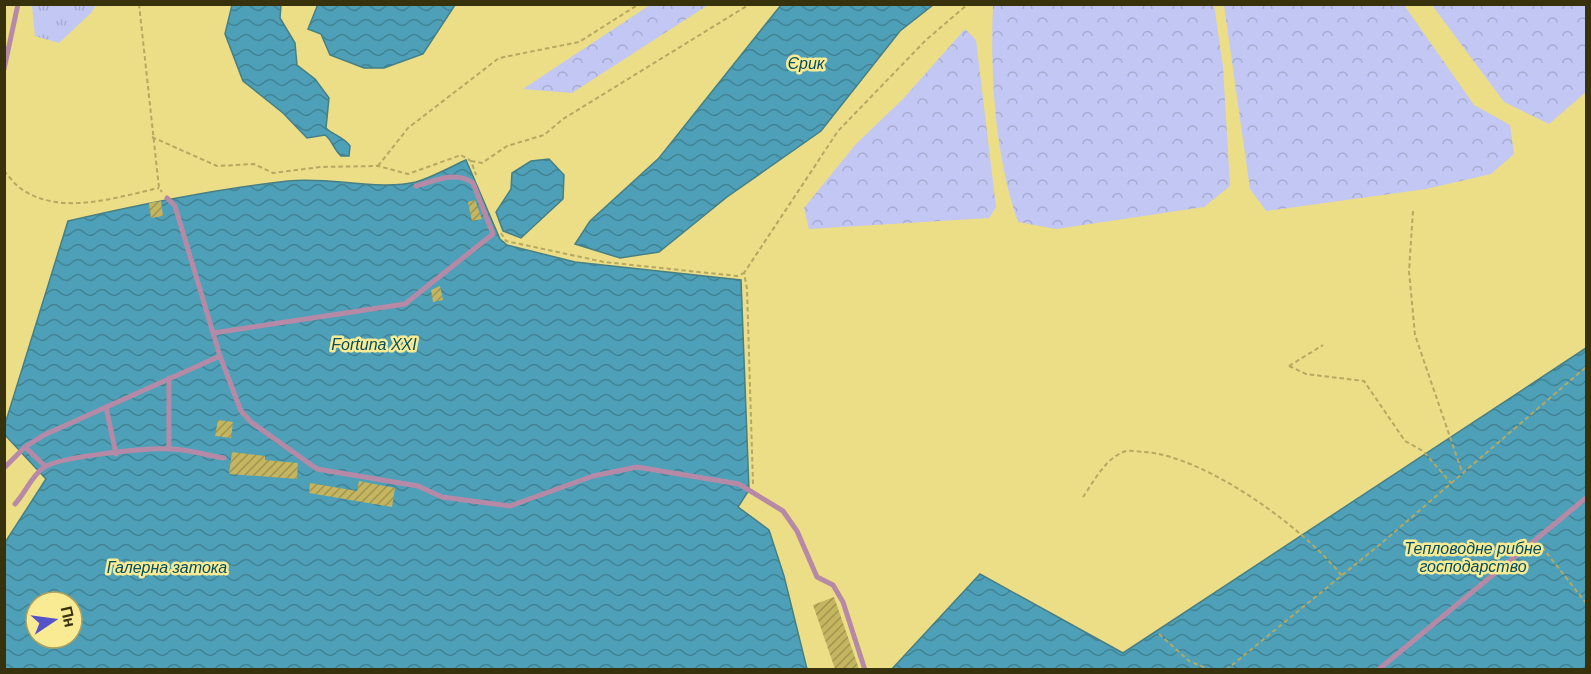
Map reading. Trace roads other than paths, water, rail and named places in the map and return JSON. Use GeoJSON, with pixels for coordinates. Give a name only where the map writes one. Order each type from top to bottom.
{"type":"FeatureCollection","features":[{"type":"Feature","properties":{"kind":"lane"},"geometry":{"type":"LineString","coordinates":[[4,69],[18,4]]}},
{"type":"Feature","properties":{"kind":"lane"},"geometry":{"type":"LineString","coordinates":[[213,333],[405,304],[493,234],[473,183],[466,178],[446,177],[416,186]]}},
{"type":"Feature","properties":{"kind":"lane"},"geometry":{"type":"LineString","coordinates":[[167,198],[175,206],[220,356],[241,411],[251,422],[317,469],[418,486],[442,497],[510,506],[593,476],[637,467],[739,484],[783,511],[797,531],[817,577],[833,585],[843,602],[865,669]]}},
{"type":"Feature","properties":{"kind":"lane"},"geometry":{"type":"LineString","coordinates":[[4,468],[25,447],[44,435],[220,356]]}},
{"type":"Feature","properties":{"kind":"lane"},"geometry":{"type":"LineString","coordinates":[[169,378],[169,448]]}},
{"type":"Feature","properties":{"kind":"lane"},"geometry":{"type":"LineString","coordinates":[[106,407],[116,454]]}},
{"type":"Feature","properties":{"kind":"lane"},"geometry":{"type":"LineString","coordinates":[[25,447],[45,466]]}},
{"type":"Feature","properties":{"kind":"lane"},"geometry":{"type":"LineString","coordinates":[[15,504],[25,494],[32,478],[45,466],[70,457],[169,448],[224,458]]}},
{"type":"Feature","properties":{"kind":"lane"},"geometry":{"type":"LineString","coordinates":[[1378,669],[1587,498]]}},
{"type":"Feature","properties":{"kind":"water"},"geometry":{"type":"Polygon","coordinates":[[[318,4],[455,5],[423,54],[384,68],[364,68],[330,55],[321,34],[308,29],[318,4]]]}},
{"type":"Feature","properties":{"kind":"water"},"geometry":{"type":"Polygon","coordinates":[[[232,5],[281,5],[280,18],[295,43],[297,65],[315,79],[329,98],[326,128],[350,146],[349,156],[341,156],[325,135],[307,138],[283,113],[243,81],[225,34],[232,5]]]}},
{"type":"Feature","properties":{"kind":"water","name":"Єрик"},"geometry":{"type":"Polygon","coordinates":[[[781,5],[933,5],[900,31],[821,131],[727,197],[659,252],[620,258],[575,244],[590,221],[659,158],[781,5]]]}},
{"type":"Feature","properties":{"kind":"water"},"geometry":{"type":"Polygon","coordinates":[[[549,159],[564,175],[563,199],[521,238],[503,231],[496,212],[511,189],[512,173],[531,161],[549,159]]]}},
{"type":"Feature","properties":{"kind":"water"},"geometry":{"type":"Polygon","coordinates":[[[466,160],[500,239],[507,245],[575,262],[741,280],[749,490],[738,507],[769,530],[784,576],[807,669],[5,669],[4,544],[46,479],[5,435],[5,424],[68,221],[233,188],[288,181],[320,180],[385,185],[416,182],[466,160]]]}},
{"type":"Feature","properties":{"kind":"water","name":"Тепловодне рибне господарство"},"geometry":{"type":"Polygon","coordinates":[[[1586,348],[1586,669],[891,670],[980,574],[1123,653],[1586,348]]]}},
{"type":"Feature","properties":{"kind":"water label","name":"Fortuna XXI"},"geometry":{"type":"Point","coordinates":[374,344]}},
{"type":"Feature","properties":{"kind":"water label","name":"Галерна затока"},"geometry":{"type":"Point","coordinates":[167,567]}}]}
